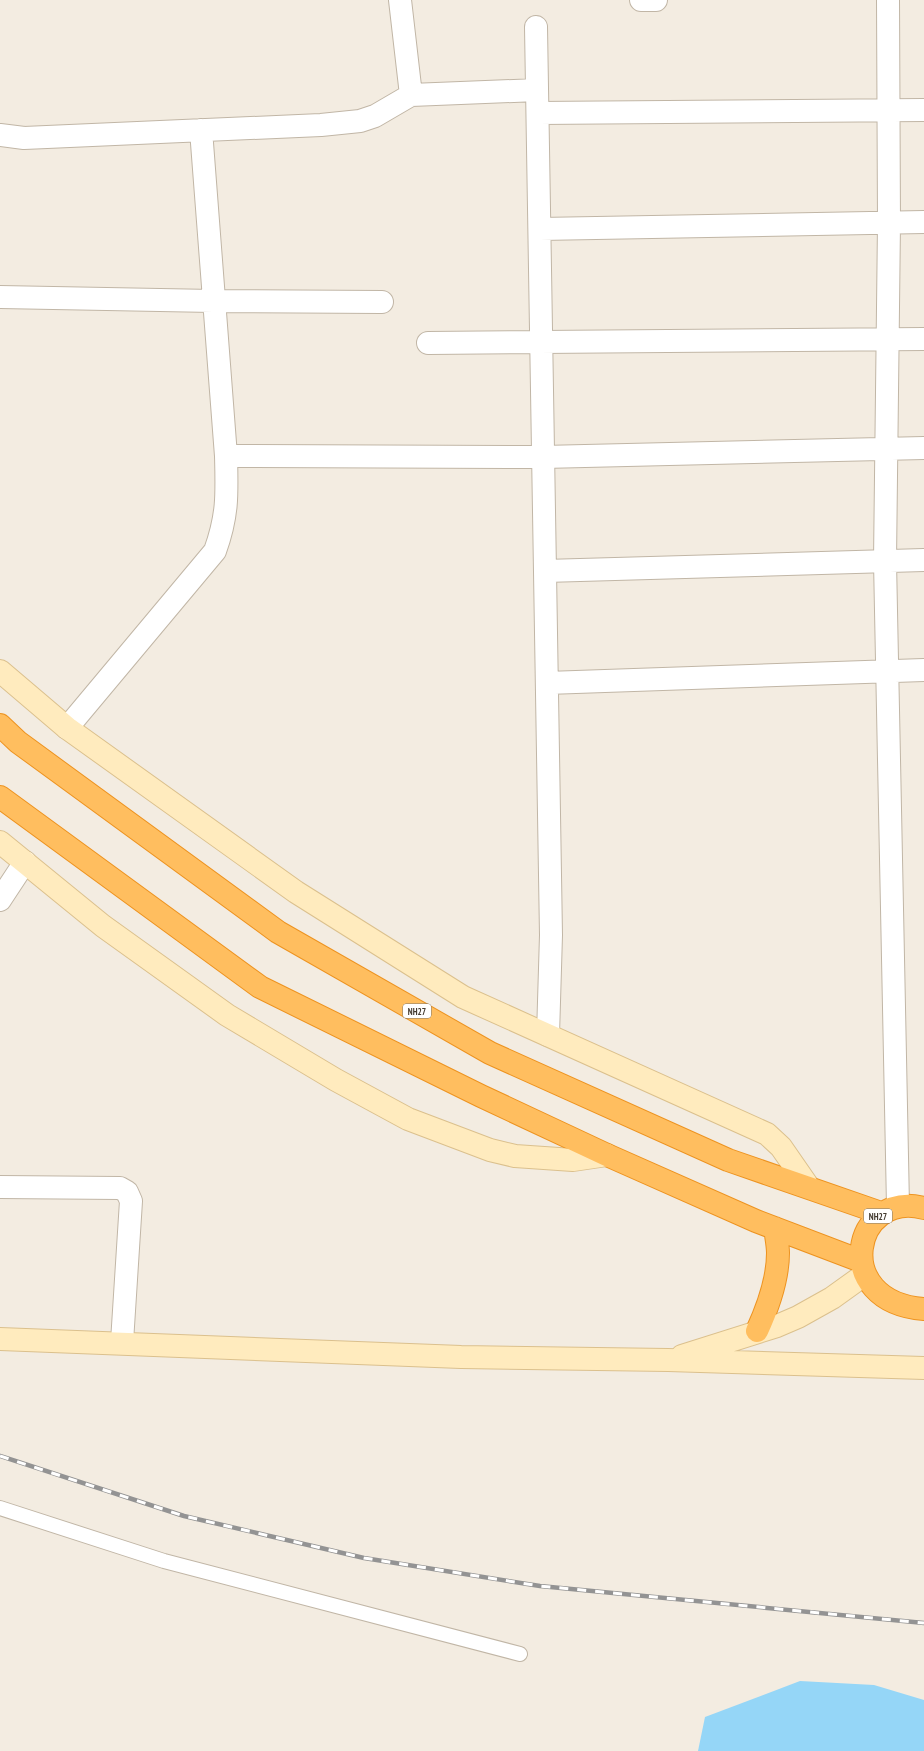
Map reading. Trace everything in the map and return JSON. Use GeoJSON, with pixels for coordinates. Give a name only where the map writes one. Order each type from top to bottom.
{"type":"FeatureCollection","features":[{"type":"Feature","properties":{"kind":"highway","name":"NH27"},"geometry":{"type":"LineString","coordinates":[[0,725],[18,742],[284,936],[490,1053],[728,1160],[808,1186],[889,1209],[924,1208]]}},
{"type":"Feature","properties":{"kind":"highway"},"geometry":{"type":"LineString","coordinates":[[0,797],[260,987],[482,1096],[607,1155],[863,1268],[874,1289],[886,1299],[908,1308],[924,1309]]}},
{"type":"Feature","properties":{"kind":"highway","name":"NH27"},"geometry":{"type":"LineString","coordinates":[[863,1268],[863,1246],[868,1229],[889,1209]]}},
{"type":"Feature","properties":{"kind":"highway"},"geometry":{"type":"LineString","coordinates":[[757,1331],[768,1306],[776,1272],[778,1253],[775,1228]]}},
{"type":"Feature","properties":{"kind":"street"},"geometry":{"type":"LineString","coordinates":[[400,0],[411,95]]}},
{"type":"Feature","properties":{"kind":"street"},"geometry":{"type":"LineString","coordinates":[[641,0],[656,0]]}},
{"type":"Feature","properties":{"kind":"street"},"geometry":{"type":"LineString","coordinates":[[888,0],[890,110],[886,561],[888,670],[889,1209]]}},
{"type":"Feature","properties":{"kind":"street"},"geometry":{"type":"LineString","coordinates":[[536,27],[551,935],[548,1035]]}},
{"type":"Feature","properties":{"kind":"street"},"geometry":{"type":"LineString","coordinates":[[0,135],[24,138],[321,125],[360,121],[375,116],[411,95],[537,90]]}},
{"type":"Feature","properties":{"kind":"street"},"geometry":{"type":"LineString","coordinates":[[538,113],[924,110]]}},
{"type":"Feature","properties":{"kind":"street"},"geometry":{"type":"LineString","coordinates":[[67,728],[215,551],[224,526],[227,500],[226,456],[213,301],[202,130]]}},
{"type":"Feature","properties":{"kind":"street"},"geometry":{"type":"LineString","coordinates":[[540,229],[924,222]]}},
{"type":"Feature","properties":{"kind":"street"},"geometry":{"type":"LineString","coordinates":[[0,297],[213,301],[382,302]]}},
{"type":"Feature","properties":{"kind":"street"},"geometry":{"type":"LineString","coordinates":[[428,343],[924,339]]}},
{"type":"Feature","properties":{"kind":"street"},"geometry":{"type":"LineString","coordinates":[[226,456],[543,457],[924,448]]}},
{"type":"Feature","properties":{"kind":"street"},"geometry":{"type":"LineString","coordinates":[[545,572],[924,560]]}},
{"type":"Feature","properties":{"kind":"street"},"geometry":{"type":"LineString","coordinates":[[547,683],[888,670],[924,670]]}},
{"type":"Feature","properties":{"kind":"street"},"geometry":{"type":"LineString","coordinates":[[0,671],[67,728],[296,892],[463,997],[767,1134],[781,1147],[808,1186]]}},
{"type":"Feature","properties":{"kind":"street"},"geometry":{"type":"LineString","coordinates":[[0,842],[103,926],[227,1015],[336,1080],[408,1119],[490,1150],[515,1156],[573,1160],[607,1155]]}},
{"type":"Feature","properties":{"kind":"street"},"geometry":{"type":"LineString","coordinates":[[0,900],[26,862]]}},
{"type":"Feature","properties":{"kind":"street"},"geometry":{"type":"LineString","coordinates":[[0,1187],[120,1188],[127,1192],[131,1201],[122,1342]]}},
{"type":"Feature","properties":{"kind":"street"},"geometry":{"type":"LineString","coordinates":[[668,1360],[777,1326],[810,1311],[832,1298],[863,1268]]}},
{"type":"Feature","properties":{"kind":"street"},"geometry":{"type":"LineString","coordinates":[[0,1338],[461,1357],[668,1360],[924,1368]]}},
{"type":"Feature","properties":{"kind":"lane"},"geometry":{"type":"LineString","coordinates":[[0,1508],[164,1560],[520,1654]]}},
{"type":"Feature","properties":{"kind":"water"},"geometry":{"type":"Polygon","coordinates":[[[800,1681],[874,1685],[924,1700],[924,1751],[698,1751],[705,1717],[800,1681]]]}},
{"type":"Feature","properties":{"kind":"railway"},"geometry":{"type":"LineString","coordinates":[[0,1456],[184,1516],[364,1558],[540,1586],[924,1623]]}}]}
